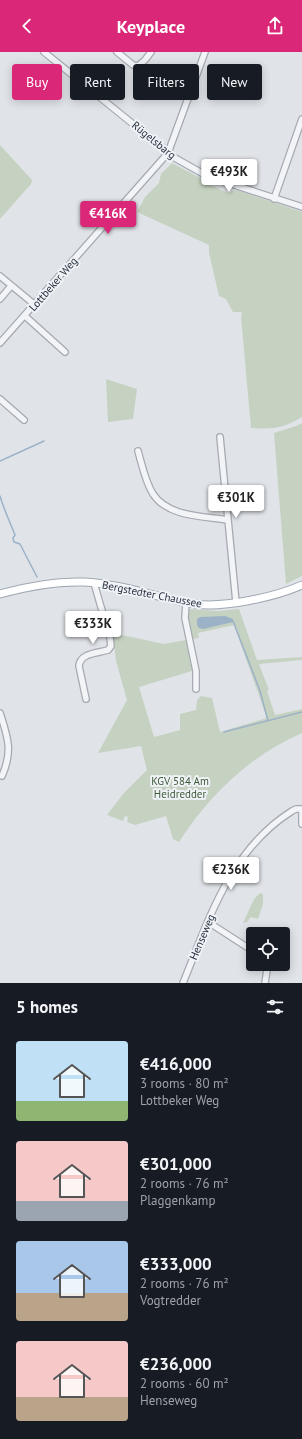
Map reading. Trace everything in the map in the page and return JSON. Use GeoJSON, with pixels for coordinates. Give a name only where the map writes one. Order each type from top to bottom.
{"type":"FeatureCollection","features":[{"type":"Feature","properties":{"kind":"main road","name":"Bergstedter Chaussee"},"geometry":{"type":"LineString","coordinates":[[0,594],[49,583],[74,582],[94,583],[186,602],[205,604],[236,602],[269,596],[302,585]]}},
{"type":"Feature","properties":{"kind":"street","name":"Rügelsbarg"},"geometry":{"type":"LineString","coordinates":[[44,52],[176,158],[207,176],[302,208]]}},
{"type":"Feature","properties":{"kind":"street"},"geometry":{"type":"LineString","coordinates":[[117,52],[134,65],[138,66],[151,52]]}},
{"type":"Feature","properties":{"kind":"street","name":"Lottbeker Weg"},"geometry":{"type":"LineString","coordinates":[[0,343],[168,153],[205,52]]}},
{"type":"Feature","properties":{"kind":"street"},"geometry":{"type":"LineString","coordinates":[[274,199],[302,119]]}},
{"type":"Feature","properties":{"kind":"street"},"geometry":{"type":"LineString","coordinates":[[0,276],[35,305]]}},
{"type":"Feature","properties":{"kind":"street"},"geometry":{"type":"LineString","coordinates":[[0,299],[11,286]]}},
{"type":"Feature","properties":{"kind":"street","name":"Lottbeker Weg"},"geometry":{"type":"LineString","coordinates":[[25,316],[65,352]]}},
{"type":"Feature","properties":{"kind":"street"},"geometry":{"type":"LineString","coordinates":[[0,399],[24,420]]}},
{"type":"Feature","properties":{"kind":"street"},"geometry":{"type":"LineString","coordinates":[[220,437],[236,602]]}},
{"type":"Feature","properties":{"kind":"street"},"geometry":{"type":"LineString","coordinates":[[138,450],[148,483],[154,495],[160,502],[170,509],[181,512],[227,520]]}},
{"type":"Feature","properties":{"kind":"street"},"geometry":{"type":"LineString","coordinates":[[86,699],[79,666],[80,662],[84,657],[108,650],[111,646],[94,583]]}},
{"type":"Feature","properties":{"kind":"street"},"geometry":{"type":"LineString","coordinates":[[186,602],[185,618],[196,671],[196,689]]}},
{"type":"Feature","properties":{"kind":"street"},"geometry":{"type":"LineString","coordinates":[[0,714],[6,732],[9,751],[8,762],[2,776]]}},
{"type":"Feature","properties":{"kind":"street","name":"Henseweg"},"geometry":{"type":"LineString","coordinates":[[183,983],[224,885],[248,850],[264,832],[282,817],[296,809],[302,809]]}},
{"type":"Feature","properties":{"kind":"street"},"geometry":{"type":"LineString","coordinates":[[302,809],[302,824]]}},
{"type":"Feature","properties":{"kind":"street"},"geometry":{"type":"LineString","coordinates":[[208,922],[246,946]]}},
{"type":"Feature","properties":{"kind":"street"},"geometry":{"type":"LineString","coordinates":[[265,983],[267,971]]}},
{"type":"Feature","properties":{"kind":"green space"},"geometry":{"type":"Polygon","coordinates":[[[0,145],[32,180],[31,184],[0,219],[0,145]]]}},
{"type":"Feature","properties":{"kind":"green space"},"geometry":{"type":"Polygon","coordinates":[[[172,163],[204,180],[206,183],[228,193],[237,190],[302,212],[302,417],[289,424],[272,428],[251,428],[241,317],[242,312],[233,312],[226,299],[219,296],[209,253],[209,245],[137,212],[145,197],[159,183],[161,174],[172,163]]]}},
{"type":"Feature","properties":{"kind":"green space"},"geometry":{"type":"Polygon","coordinates":[[[106,379],[137,389],[133,419],[108,422],[106,379]]]}},
{"type":"Feature","properties":{"kind":"green space"},"geometry":{"type":"Polygon","coordinates":[[[302,423],[302,576],[286,584],[274,433],[302,423]]]}},
{"type":"Feature","properties":{"kind":"green space","name":"KGV 584 Am Heidredder"},"geometry":{"type":"Polygon","coordinates":[[[189,609],[218,611],[239,609],[257,660],[302,657],[302,660],[259,664],[269,690],[267,691],[275,715],[302,709],[302,733],[265,753],[233,778],[204,808],[179,842],[173,839],[166,816],[135,825],[127,822],[128,817],[125,816],[123,821],[107,815],[123,794],[147,770],[141,746],[98,753],[127,700],[116,661],[113,635],[122,635],[164,644],[186,640],[192,671],[139,687],[154,737],[180,730],[180,714],[196,710],[197,700],[201,696],[212,698],[220,732],[267,718],[234,625],[198,633],[199,638],[192,639],[189,609]]]}},
{"type":"Feature","properties":{"kind":"green space"},"geometry":{"type":"Polygon","coordinates":[[[260,893],[263,894],[263,904],[258,919],[251,917],[247,922],[243,923],[254,899],[260,893]]]}},
{"type":"Feature","properties":{"kind":"water"},"geometry":{"type":"Polygon","coordinates":[[[225,616],[233,619],[233,622],[203,629],[199,628],[197,625],[197,619],[200,617],[225,616]]]}},
{"type":"Feature","properties":{"kind":"waterway"},"geometry":{"type":"LineString","coordinates":[[0,461],[44,441]]}},
{"type":"Feature","properties":{"kind":"waterway"},"geometry":{"type":"LineString","coordinates":[[0,496],[15,535],[13,538],[14,542],[20,544],[37,577]]}},
{"type":"Feature","properties":{"kind":"waterway"},"geometry":{"type":"LineString","coordinates":[[233,621],[260,691],[268,721]]}},
{"type":"Feature","properties":{"kind":"waterway"},"geometry":{"type":"LineString","coordinates":[[224,732],[302,712]]}}]}
